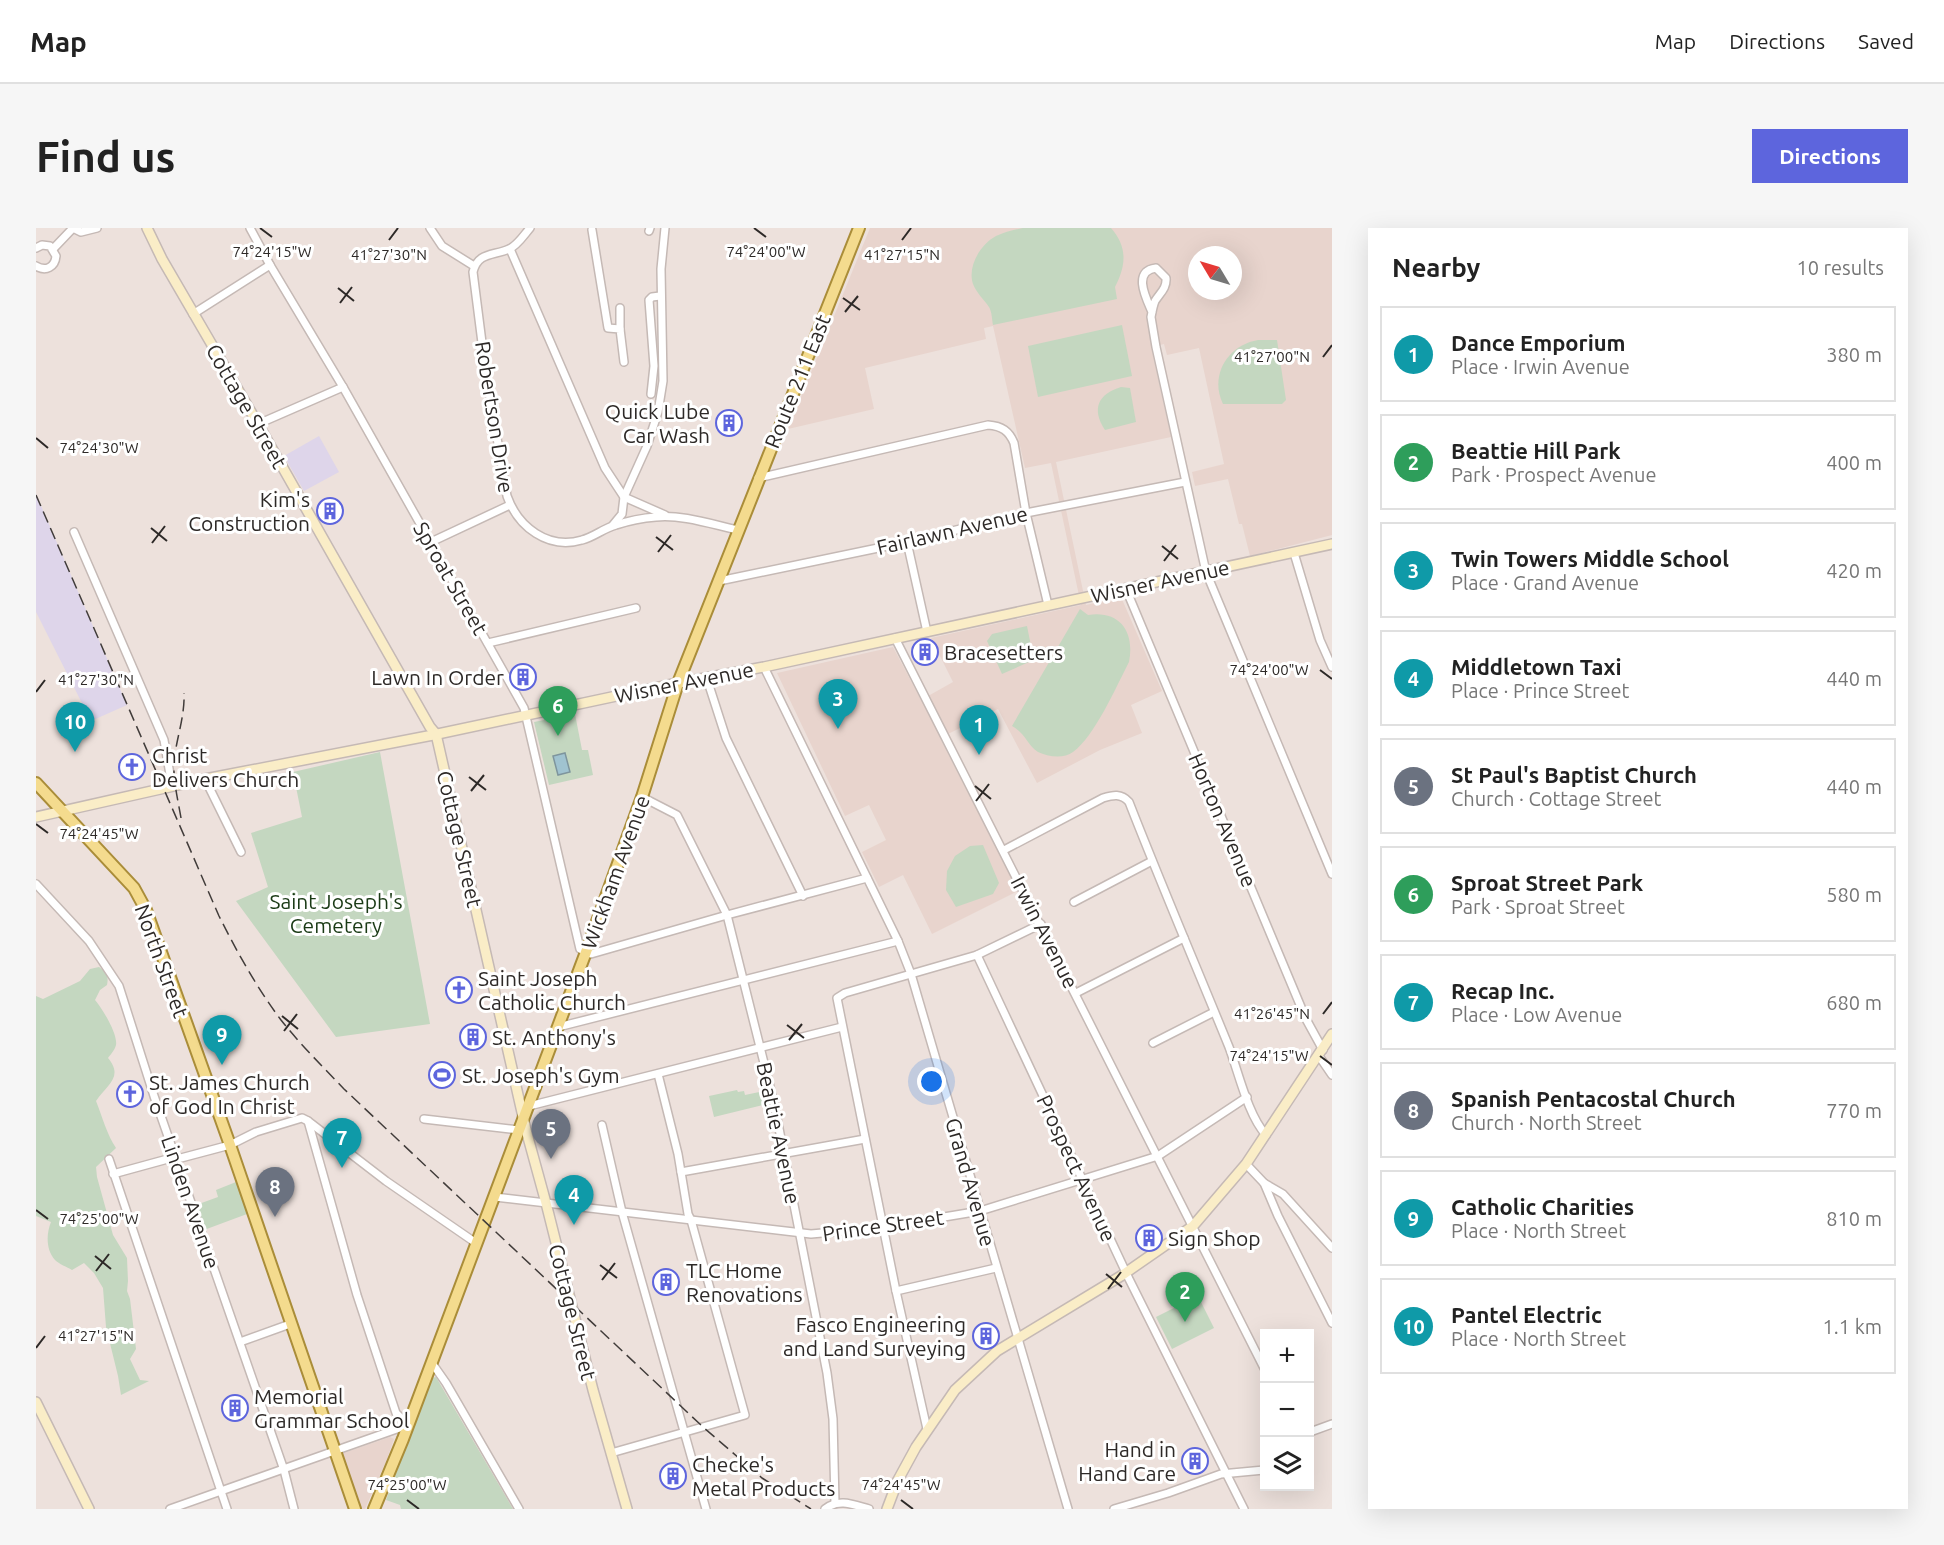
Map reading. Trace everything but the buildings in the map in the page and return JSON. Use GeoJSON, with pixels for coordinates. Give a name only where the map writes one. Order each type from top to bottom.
{"type":"FeatureCollection","features":[{"type":"Feature","properties":{"kind":"main road","name":"Route 211 East"},"geometry":{"type":"LineString","coordinates":[[760,473],[859,228]]}},
{"type":"Feature","properties":{"kind":"main road","name":"Wickham Avenue"},"geometry":{"type":"LineString","coordinates":[[374,1509],[529,1106],[642,797],[678,683],[760,473]]}},
{"type":"Feature","properties":{"kind":"main road","name":"North Street"},"geometry":{"type":"LineString","coordinates":[[36,783],[134,888],[141,900],[230,1145],[355,1509]]}},
{"type":"Feature","properties":{"kind":"street"},"geometry":{"type":"LineString","coordinates":[[53,249],[73,228],[87,232],[97,228]]}},
{"type":"Feature","properties":{"kind":"street","name":"Cottage Street"},"geometry":{"type":"LineString","coordinates":[[147,228],[162,260],[436,734],[524,1119],[569,1302],[627,1509]]}},
{"type":"Feature","properties":{"kind":"street","name":"Sproat Street"},"geometry":{"type":"LineString","coordinates":[[250,228],[431,542],[526,715],[580,949],[586,952]]}},
{"type":"Feature","properties":{"kind":"street"},"geometry":{"type":"LineString","coordinates":[[430,228],[442,246],[474,266],[480,258],[487,254],[510,249],[530,228]]}},
{"type":"Feature","properties":{"kind":"street"},"geometry":{"type":"LineString","coordinates":[[614,525],[622,514],[624,497],[647,446],[658,412],[664,360],[660,296],[665,228]]}},
{"type":"Feature","properties":{"kind":"street"},"geometry":{"type":"LineString","coordinates":[[592,230],[608,328],[620,329]]}},
{"type":"Feature","properties":{"kind":"street"},"geometry":{"type":"LineString","coordinates":[[36,248],[46,245],[53,249],[56,260],[51,267],[44,269],[36,266]]}},
{"type":"Feature","properties":{"kind":"street"},"geometry":{"type":"LineString","coordinates":[[510,249],[605,468],[624,497],[668,516]]}},
{"type":"Feature","properties":{"kind":"street"},"geometry":{"type":"LineString","coordinates":[[193,314],[270,265]]}},
{"type":"Feature","properties":{"kind":"street","name":"Robertson Drive"},"geometry":{"type":"LineString","coordinates":[[474,266],[486,374],[506,488],[510,505],[517,517],[543,538],[556,541],[581,541],[614,525],[668,516],[738,530]]}},
{"type":"Feature","properties":{"kind":"street"},"geometry":{"type":"LineString","coordinates":[[1152,312],[1142,285],[1143,275],[1149,269],[1156,268],[1166,278],[1167,283],[1155,302],[1151,317],[1156,348],[1206,572],[1332,874]]}},
{"type":"Feature","properties":{"kind":"street"},"geometry":{"type":"LineString","coordinates":[[651,394],[654,366],[649,300],[660,296]]}},
{"type":"Feature","properties":{"kind":"street"},"geometry":{"type":"LineString","coordinates":[[620,308],[624,362]]}},
{"type":"Feature","properties":{"kind":"street"},"geometry":{"type":"LineString","coordinates":[[258,424],[343,387]]}},
{"type":"Feature","properties":{"kind":"street"},"geometry":{"type":"LineString","coordinates":[[760,473],[988,426],[998,426],[1006,430],[1013,440],[1026,513],[1048,605]]}},
{"type":"Feature","properties":{"kind":"street","name":"Fairlawn Avenue"},"geometry":{"type":"LineString","coordinates":[[719,581],[907,542],[1026,513],[1185,482]]}},
{"type":"Feature","properties":{"kind":"street"},"geometry":{"type":"LineString","coordinates":[[431,542],[510,505]]}},
{"type":"Feature","properties":{"kind":"street"},"geometry":{"type":"LineString","coordinates":[[74,532],[164,740],[172,786]]}},
{"type":"Feature","properties":{"kind":"street"},"geometry":{"type":"LineString","coordinates":[[907,542],[927,632]]}},
{"type":"Feature","properties":{"kind":"street","name":"Wisner Avenue"},"geometry":{"type":"LineString","coordinates":[[36,817],[205,779],[436,734],[678,683],[764,668],[1332,544]]}},
{"type":"Feature","properties":{"kind":"street"},"geometry":{"type":"LineString","coordinates":[[1294,553],[1320,640],[1332,667]]}},
{"type":"Feature","properties":{"kind":"street","name":"Horton Avenue"},"geometry":{"type":"LineString","coordinates":[[1126,589],[1306,1019],[1332,1075]]}},
{"type":"Feature","properties":{"kind":"street"},"geometry":{"type":"LineString","coordinates":[[488,643],[636,608]]}},
{"type":"Feature","properties":{"kind":"street","name":"Irwin Avenue"},"geometry":{"type":"LineString","coordinates":[[895,638],[1260,1360]]}},
{"type":"Feature","properties":{"kind":"street","name":"Grand Avenue"},"geometry":{"type":"LineString","coordinates":[[764,668],[898,941],[911,974],[1068,1509]]}},
{"type":"Feature","properties":{"kind":"street"},"geometry":{"type":"LineString","coordinates":[[707,679],[726,738],[802,896]]}},
{"type":"Feature","properties":{"kind":"street"},"geometry":{"type":"LineString","coordinates":[[205,779],[241,852]]}},
{"type":"Feature","properties":{"kind":"street"},"geometry":{"type":"LineString","coordinates":[[1004,850],[1103,798],[1112,795],[1121,796],[1129,802],[1247,1096],[1261,1130],[1266,1135]]}},
{"type":"Feature","properties":{"kind":"street","name":"Beattie Avenue"},"geometry":{"type":"LineString","coordinates":[[642,797],[677,815],[727,915],[761,1047],[784,1154],[832,1404],[835,1503]]}},
{"type":"Feature","properties":{"kind":"street"},"geometry":{"type":"LineString","coordinates":[[1074,902],[1152,861]]}},
{"type":"Feature","properties":{"kind":"street"},"geometry":{"type":"LineString","coordinates":[[586,952],[591,954],[867,878]]}},
{"type":"Feature","properties":{"kind":"street","name":"Linden Avenue"},"geometry":{"type":"LineString","coordinates":[[36,884],[89,941],[119,986],[175,1157],[284,1470],[294,1509]]}},
{"type":"Feature","properties":{"kind":"street"},"geometry":{"type":"LineString","coordinates":[[927,1429],[896,1291],[885,1226],[837,998],[845,993],[977,955],[1041,924]]}},
{"type":"Feature","properties":{"kind":"street"},"geometry":{"type":"LineString","coordinates":[[1076,993],[1184,938]]}},
{"type":"Feature","properties":{"kind":"street"},"geometry":{"type":"LineString","coordinates":[[558,1027],[898,941]]}},
{"type":"Feature","properties":{"kind":"street","name":"Prospect Avenue"},"geometry":{"type":"LineString","coordinates":[[977,955],[1127,1273],[1244,1509]]}},
{"type":"Feature","properties":{"kind":"street"},"geometry":{"type":"LineString","coordinates":[[1153,1043],[1215,1012]]}},
{"type":"Feature","properties":{"kind":"street"},"geometry":{"type":"LineString","coordinates":[[529,1106],[842,1027]]}},
{"type":"Feature","properties":{"kind":"street"},"geometry":{"type":"LineString","coordinates":[[887,1509],[898,1480],[927,1429],[955,1390],[984,1361],[1017,1338],[1060,1315],[1127,1273],[1193,1226],[1246,1164],[1332,1034]]}},
{"type":"Feature","properties":{"kind":"street"},"geometry":{"type":"LineString","coordinates":[[610,1453],[745,1415],[688,1214],[671,1121],[658,1074]]}},
{"type":"Feature","properties":{"kind":"street","name":"Prince Street"},"geometry":{"type":"LineString","coordinates":[[495,1197],[811,1234],[885,1226],[980,1211],[1158,1156],[1247,1096]]}},
{"type":"Feature","properties":{"kind":"street"},"geometry":{"type":"LineString","coordinates":[[113,1174],[230,1145],[256,1132],[302,1118],[386,1181],[476,1243]]}},
{"type":"Feature","properties":{"kind":"street"},"geometry":{"type":"LineString","coordinates":[[424,1119],[519,1130]]}},
{"type":"Feature","properties":{"kind":"street"},"geometry":{"type":"LineString","coordinates":[[170,1509],[408,1425],[396,1413],[357,1295],[308,1121]]}},
{"type":"Feature","properties":{"kind":"street"},"geometry":{"type":"LineString","coordinates":[[602,1125],[622,1212],[706,1509]]}},
{"type":"Feature","properties":{"kind":"street"},"geometry":{"type":"LineString","coordinates":[[681,1172],[865,1139]]}},
{"type":"Feature","properties":{"kind":"street"},"geometry":{"type":"LineString","coordinates":[[109,1160],[227,1509]]}},
{"type":"Feature","properties":{"kind":"street"},"geometry":{"type":"LineString","coordinates":[[1246,1164],[1264,1183],[1288,1200],[1332,1248]]}},
{"type":"Feature","properties":{"kind":"street"},"geometry":{"type":"LineString","coordinates":[[1264,1183],[1278,1216],[1332,1323]]}},
{"type":"Feature","properties":{"kind":"street"},"geometry":{"type":"LineString","coordinates":[[896,1291],[996,1268]]}},
{"type":"Feature","properties":{"kind":"street"},"geometry":{"type":"LineString","coordinates":[[240,1342],[290,1324]]}},
{"type":"Feature","properties":{"kind":"street"},"geometry":{"type":"LineString","coordinates":[[432,1363],[519,1509]]}},
{"type":"Feature","properties":{"kind":"street"},"geometry":{"type":"LineString","coordinates":[[36,1402],[89,1509]]}},
{"type":"Feature","properties":{"kind":"street"},"geometry":{"type":"LineString","coordinates":[[1314,1431],[1332,1424]]}},
{"type":"Feature","properties":{"kind":"street"},"geometry":{"type":"LineString","coordinates":[[1114,1509],[1221,1474],[1260,1470]]}},
{"type":"Feature","properties":{"kind":"street"},"geometry":{"type":"LineString","coordinates":[[825,1509],[840,1502],[869,1509]]}},
{"type":"Feature","properties":{"kind":"shaded area"},"geometry":{"type":"Polygon","coordinates":[[[870,228],[1332,228],[1332,535],[1250,556],[1228,479],[1195,486],[1192,472],[1224,464],[1199,348],[1167,355],[1164,344],[1151,347],[1171,437],[1056,462],[1086,605],[1121,597],[1162,691],[1131,705],[1142,733],[1100,750],[1037,783],[998,709],[940,738],[1018,891],[932,934],[903,875],[879,887],[862,852],[886,840],[869,805],[845,816],[777,673],[893,647],[921,700],[953,682],[931,638],[1081,605],[1051,463],[1025,468],[993,326],[984,328],[986,339],[865,368],[874,409],[788,429],[870,228]]]}},
{"type":"Feature","properties":{"kind":"shaded area"},"geometry":{"type":"Polygon","coordinates":[[[319,436],[339,472],[304,491],[284,456],[319,436]]]}},
{"type":"Feature","properties":{"kind":"shaded area"},"geometry":{"type":"Polygon","coordinates":[[[36,494],[127,705],[91,721],[36,612],[36,494]]]}},
{"type":"Feature","properties":{"kind":"shaded area"},"geometry":{"type":"Polygon","coordinates":[[[390,1437],[394,1439],[387,1459],[365,1509],[360,1509],[341,1454],[390,1437]]]}},
{"type":"Feature","properties":{"kind":"green space"},"geometry":{"type":"Polygon","coordinates":[[[1023,228],[1111,228],[1123,249],[1123,264],[1115,287],[1117,299],[993,325],[990,309],[973,284],[974,263],[985,244],[990,240],[1003,233],[1023,228]]]}},
{"type":"Feature","properties":{"kind":"green space"},"geometry":{"type":"Polygon","coordinates":[[[1122,325],[1132,376],[1038,397],[1028,346],[1122,325]]]}},
{"type":"Feature","properties":{"kind":"green space"},"geometry":{"type":"Polygon","coordinates":[[[1258,340],[1277,340],[1286,400],[1282,404],[1223,404],[1218,382],[1224,363],[1238,348],[1258,340]]]}},
{"type":"Feature","properties":{"kind":"green space"},"geometry":{"type":"Polygon","coordinates":[[[1121,387],[1130,388],[1136,422],[1105,430],[1098,415],[1099,403],[1107,394],[1121,387]]]}},
{"type":"Feature","properties":{"kind":"green space"},"geometry":{"type":"Polygon","coordinates":[[[1080,609],[1088,615],[1109,616],[1123,625],[1130,641],[1129,662],[1104,710],[1081,745],[1065,756],[1046,755],[1034,749],[1012,726],[1080,609]]]}},
{"type":"Feature","properties":{"kind":"green space"},"geometry":{"type":"Polygon","coordinates":[[[1027,626],[1031,646],[1029,662],[1002,674],[987,641],[992,634],[1027,626]]]}},
{"type":"Feature","properties":{"kind":"green space"},"geometry":{"type":"Polygon","coordinates":[[[575,714],[582,750],[588,750],[593,775],[549,785],[534,722],[575,714]]]}},
{"type":"Feature","properties":{"kind":"green space","name":"Saint Joseph's Cemetery"},"geometry":{"type":"Polygon","coordinates":[[[380,752],[430,1024],[336,1037],[236,901],[268,887],[251,833],[302,817],[293,772],[380,752]]]}},
{"type":"Feature","properties":{"kind":"green space"},"geometry":{"type":"Polygon","coordinates":[[[983,845],[999,883],[993,894],[956,907],[946,890],[947,871],[955,856],[970,846],[983,845]]]}},
{"type":"Feature","properties":{"kind":"green space"},"geometry":{"type":"Polygon","coordinates":[[[99,967],[106,974],[108,982],[100,990],[95,1000],[112,1028],[116,1045],[108,1058],[113,1065],[114,1076],[96,1101],[116,1148],[96,1167],[97,1177],[113,1235],[127,1258],[127,1291],[136,1349],[130,1359],[140,1380],[149,1381],[121,1395],[106,1327],[103,1288],[94,1273],[84,1263],[72,1270],[55,1260],[48,1242],[51,1222],[36,1216],[36,996],[43,999],[80,981],[90,969],[99,967]]]}},
{"type":"Feature","properties":{"kind":"green space"},"geometry":{"type":"Polygon","coordinates":[[[737,1090],[738,1092],[744,1091],[745,1095],[764,1091],[767,1104],[714,1117],[709,1096],[737,1090]]]}},
{"type":"Feature","properties":{"kind":"green space"},"geometry":{"type":"Polygon","coordinates":[[[236,1182],[247,1214],[204,1230],[196,1205],[218,1197],[216,1190],[236,1182]]]}},
{"type":"Feature","properties":{"kind":"green space"},"geometry":{"type":"Polygon","coordinates":[[[1198,1296],[1214,1328],[1172,1349],[1156,1317],[1198,1296]]]}},
{"type":"Feature","properties":{"kind":"green space"},"geometry":{"type":"Polygon","coordinates":[[[436,1377],[513,1509],[401,1509],[400,1505],[386,1500],[432,1378],[436,1377]]]}},
{"type":"Feature","properties":{"kind":"water"},"geometry":{"type":"Polygon","coordinates":[[[565,753],[570,772],[558,775],[553,756],[565,753]]]}},
{"type":"Feature","properties":{"kind":"railway"},"geometry":{"type":"LineString","coordinates":[[36,495],[219,916],[248,970],[281,1020],[344,1089],[703,1427],[762,1478],[811,1509]]}},
{"type":"Feature","properties":{"kind":"railway"},"geometry":{"type":"LineString","coordinates":[[181,818],[174,762],[184,693]]}},
{"type":"Feature","properties":{"kind":"place","name":"Quick Lube Car Wash"},"geometry":{"type":"Point","coordinates":[729,423]}},
{"type":"Feature","properties":{"kind":"place","name":"Kim's Construction"},"geometry":{"type":"Point","coordinates":[330,511]}},
{"type":"Feature","properties":{"kind":"place","name":"Bracesetters"},"geometry":{"type":"Point","coordinates":[925,652]}},
{"type":"Feature","properties":{"kind":"place","name":"Lawn In Order"},"geometry":{"type":"Point","coordinates":[523,677]}},
{"type":"Feature","properties":{"kind":"place","name":"Twin Towers Middle School"},"geometry":{"type":"Point","coordinates":[838,729]}},
{"type":"Feature","properties":{"kind":"place","name":"Sproat Street Park"},"geometry":{"type":"Point","coordinates":[558,736]}},
{"type":"Feature","properties":{"kind":"place","name":"Pantel Electric"},"geometry":{"type":"Point","coordinates":[75,752]}},
{"type":"Feature","properties":{"kind":"place","name":"Dance Emporium"},"geometry":{"type":"Point","coordinates":[979,755]}},
{"type":"Feature","properties":{"kind":"place","name":"Christ Delivers Church"},"geometry":{"type":"Point","coordinates":[132,767]}},
{"type":"Feature","properties":{"kind":"place","name":"Saint Joseph Catholic Church"},"geometry":{"type":"Point","coordinates":[459,990]}},
{"type":"Feature","properties":{"kind":"place","name":"St. Anthony's"},"geometry":{"type":"Point","coordinates":[473,1037]}},
{"type":"Feature","properties":{"kind":"place","name":"Catholic Charities"},"geometry":{"type":"Point","coordinates":[222,1065]}},
{"type":"Feature","properties":{"kind":"place","name":"St. Joseph's Gym"},"geometry":{"type":"Point","coordinates":[442,1075]}},
{"type":"Feature","properties":{"kind":"place","name":"St. James Church of God In Christ"},"geometry":{"type":"Point","coordinates":[130,1094]}},
{"type":"Feature","properties":{"kind":"place","name":"St Paul's Baptist Church"},"geometry":{"type":"Point","coordinates":[551,1159]}},
{"type":"Feature","properties":{"kind":"place","name":"Recap Inc."},"geometry":{"type":"Point","coordinates":[342,1168]}},
{"type":"Feature","properties":{"kind":"place","name":"Spanish Pentacostal Church"},"geometry":{"type":"Point","coordinates":[275,1217]}},
{"type":"Feature","properties":{"kind":"place","name":"Middletown Taxi"},"geometry":{"type":"Point","coordinates":[574,1225]}},
{"type":"Feature","properties":{"kind":"place","name":"Sign Shop"},"geometry":{"type":"Point","coordinates":[1149,1238]}},
{"type":"Feature","properties":{"kind":"place","name":"TLC Home Renovations"},"geometry":{"type":"Point","coordinates":[666,1282]}},
{"type":"Feature","properties":{"kind":"place","name":"Beattie Hill Park"},"geometry":{"type":"Point","coordinates":[1185,1322]}},
{"type":"Feature","properties":{"kind":"place","name":"Fasco Engineering and Land Surveying"},"geometry":{"type":"Point","coordinates":[986,1336]}},
{"type":"Feature","properties":{"kind":"place","name":"Memorial Grammar School"},"geometry":{"type":"Point","coordinates":[235,1408]}},
{"type":"Feature","properties":{"kind":"place","name":"Hand in Hand Care"},"geometry":{"type":"Point","coordinates":[1195,1461]}},
{"type":"Feature","properties":{"kind":"place","name":"Checke's Metal Products"},"geometry":{"type":"Point","coordinates":[673,1476]}}]}
